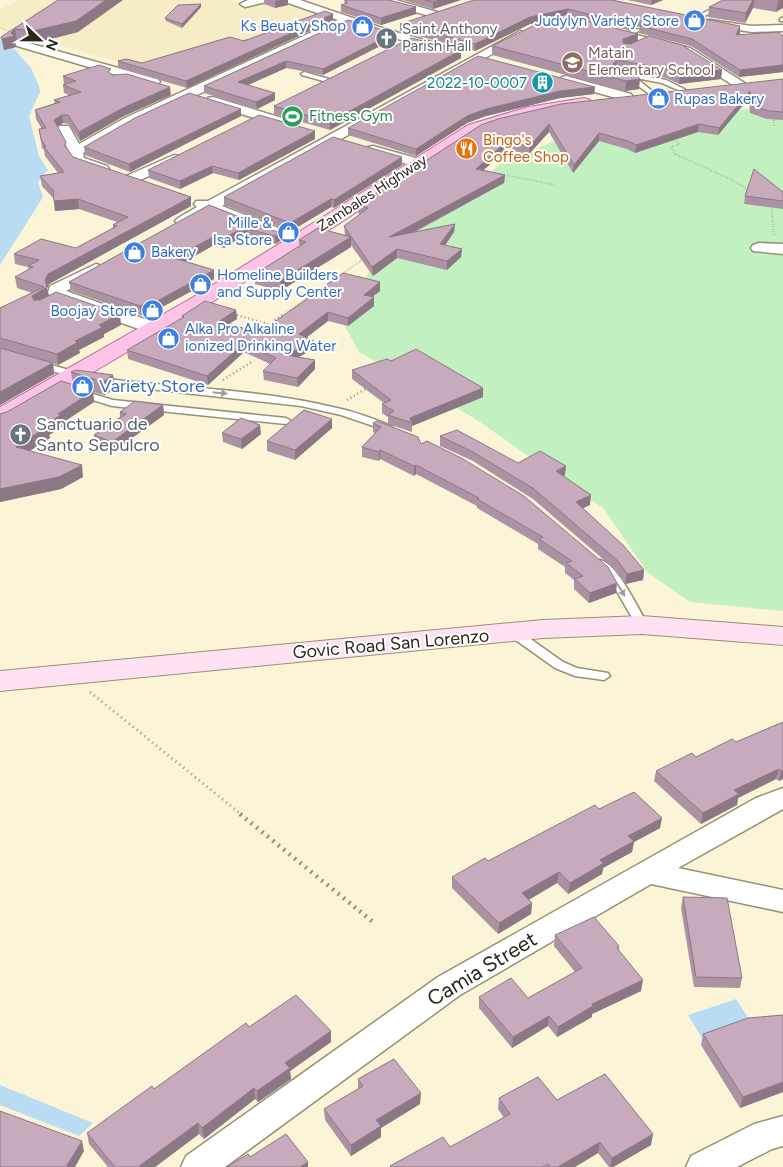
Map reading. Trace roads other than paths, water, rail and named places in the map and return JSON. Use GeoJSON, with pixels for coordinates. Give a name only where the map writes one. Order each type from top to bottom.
{"type":"FeatureCollection","features":[{"type":"Feature","properties":{"kind":"main road","name":"Zambales Highway"},"geometry":{"type":"LineString","coordinates":[[0,417],[66,383],[298,241],[474,128],[492,121],[560,105],[749,83]]}},
{"type":"Feature","properties":{"kind":"main road","name":"Govic Road San Lorenzo"},"geometry":{"type":"LineString","coordinates":[[0,682],[543,629],[642,625],[783,636]]}},
{"type":"Feature","properties":{"kind":"street"},"geometry":{"type":"LineString","coordinates":[[245,4],[262,0]]}},
{"type":"Feature","properties":{"kind":"street"},"geometry":{"type":"LineString","coordinates":[[289,0],[381,32],[494,62]]}},
{"type":"Feature","properties":{"kind":"street"},"geometry":{"type":"LineString","coordinates":[[384,0],[438,13],[416,20]]}},
{"type":"Feature","properties":{"kind":"street"},"geometry":{"type":"LineString","coordinates":[[689,19],[736,28],[783,22]]}},
{"type":"Feature","properties":{"kind":"street"},"geometry":{"type":"LineString","coordinates":[[78,156],[130,121],[346,20]]}},
{"type":"Feature","properties":{"kind":"street"},"geometry":{"type":"LineString","coordinates":[[381,32],[398,26]]}},
{"type":"Feature","properties":{"kind":"street"},"geometry":{"type":"LineString","coordinates":[[167,229],[517,34],[533,29]]}},
{"type":"Feature","properties":{"kind":"street"},"geometry":{"type":"LineString","coordinates":[[599,29],[686,50],[749,83]]}},
{"type":"Feature","properties":{"kind":"street"},"geometry":{"type":"LineString","coordinates":[[391,48],[409,39]]}},
{"type":"Feature","properties":{"kind":"street"},"geometry":{"type":"LineString","coordinates":[[21,44],[167,86],[298,127]]}},
{"type":"Feature","properties":{"kind":"street"},"geometry":{"type":"LineString","coordinates":[[310,89],[340,74]]}},
{"type":"Feature","properties":{"kind":"street"},"geometry":{"type":"LineString","coordinates":[[555,78],[627,97]]}},
{"type":"Feature","properties":{"kind":"street"},"geometry":{"type":"LineString","coordinates":[[243,123],[276,106]]}},
{"type":"Feature","properties":{"kind":"street"},"geometry":{"type":"LineString","coordinates":[[64,129],[78,156],[149,186]]}},
{"type":"Feature","properties":{"kind":"street"},"geometry":{"type":"LineString","coordinates":[[314,132],[418,163]]}},
{"type":"Feature","properties":{"kind":"street"},"geometry":{"type":"LineString","coordinates":[[131,179],[189,151]]}},
{"type":"Feature","properties":{"kind":"street"},"geometry":{"type":"LineString","coordinates":[[191,201],[298,241]]}},
{"type":"Feature","properties":{"kind":"street"},"geometry":{"type":"LineString","coordinates":[[759,248],[779,249]]}},
{"type":"Feature","properties":{"kind":"street"},"geometry":{"type":"LineString","coordinates":[[112,260],[57,295],[153,328]]}},
{"type":"Feature","properties":{"kind":"street","name":"Camia Street"},"geometry":{"type":"LineString","coordinates":[[198,1167],[449,986],[766,805],[783,798]]}},
{"type":"Feature","properties":{"kind":"street"},"geometry":{"type":"LineString","coordinates":[[649,873],[783,901]]}},
{"type":"Feature","properties":{"kind":"street"},"geometry":{"type":"LineString","coordinates":[[704,1167],[766,1136],[783,1131]]}},
{"type":"Feature","properties":{"kind":"lane"},"geometry":{"type":"LineString","coordinates":[[689,19],[728,3],[728,0]]}},
{"type":"Feature","properties":{"kind":"lane"},"geometry":{"type":"LineString","coordinates":[[625,35],[638,30]]}},
{"type":"Feature","properties":{"kind":"lane"},"geometry":{"type":"LineString","coordinates":[[635,47],[652,41]]}},
{"type":"Feature","properties":{"kind":"lane"},"geometry":{"type":"LineString","coordinates":[[617,73],[664,82],[685,91]]}},
{"type":"Feature","properties":{"kind":"lane"},"geometry":{"type":"LineString","coordinates":[[304,74],[327,80]]}},
{"type":"Feature","properties":{"kind":"lane"},"geometry":{"type":"LineString","coordinates":[[632,76],[635,81],[654,94]]}},
{"type":"Feature","properties":{"kind":"lane"},"geometry":{"type":"LineString","coordinates":[[122,80],[139,78]]}},
{"type":"Feature","properties":{"kind":"lane"},"geometry":{"type":"LineString","coordinates":[[27,361],[66,383],[112,403],[286,421]]}},
{"type":"Feature","properties":{"kind":"lane"},"geometry":{"type":"LineString","coordinates":[[66,383],[206,392],[331,410],[398,432]]}},
{"type":"Feature","properties":{"kind":"lane"},"geometry":{"type":"LineString","coordinates":[[591,555],[612,574],[642,625]]}},
{"type":"Feature","properties":{"kind":"lane"},"geometry":{"type":"LineString","coordinates":[[514,633],[559,665],[575,672],[604,676]]}},
{"type":"Feature","properties":{"kind":"water"},"geometry":{"type":"Polygon","coordinates":[[[0,37],[10,44],[31,68],[39,86],[40,92],[29,116],[39,156],[48,170],[38,182],[43,197],[0,265],[0,37]]]}},
{"type":"Feature","properties":{"kind":"water"},"geometry":{"type":"Polygon","coordinates":[[[736,999],[751,1022],[702,1038],[688,1015],[736,999]]]}},
{"type":"Feature","properties":{"kind":"water"},"geometry":{"type":"Polygon","coordinates":[[[0,1085],[93,1123],[79,1136],[0,1105],[0,1085]]]}},
{"type":"Feature","properties":{"kind":"place","name":"Judylyn Variety Store"},"geometry":{"type":"Point","coordinates":[695,21]}},
{"type":"Feature","properties":{"kind":"place","name":"Ks Beuaty Shop"},"geometry":{"type":"Point","coordinates":[362,26]}},
{"type":"Feature","properties":{"kind":"place","name":"Saint Anthony Parish Hall"},"geometry":{"type":"Point","coordinates":[386,38]}},
{"type":"Feature","properties":{"kind":"place","name":"Matain Elementary School"},"geometry":{"type":"Point","coordinates":[572,62]}},
{"type":"Feature","properties":{"kind":"place","name":"2022-10-0007"},"geometry":{"type":"Point","coordinates":[543,83]}},
{"type":"Feature","properties":{"kind":"place","name":"Rupas Bakery"},"geometry":{"type":"Point","coordinates":[658,99]}},
{"type":"Feature","properties":{"kind":"place","name":"Fitness Gym"},"geometry":{"type":"Point","coordinates":[293,116]}},
{"type":"Feature","properties":{"kind":"place","name":"Bingo's Coffee Shop"},"geometry":{"type":"Point","coordinates":[467,149]}},
{"type":"Feature","properties":{"kind":"place","name":"Mille & Isa Store"},"geometry":{"type":"Point","coordinates":[288,232]}},
{"type":"Feature","properties":{"kind":"place","name":"Bakery"},"geometry":{"type":"Point","coordinates":[135,252]}},
{"type":"Feature","properties":{"kind":"place","name":"Homeline Builders and Supply Center"},"geometry":{"type":"Point","coordinates":[201,284]}},
{"type":"Feature","properties":{"kind":"place","name":"Boojay Store"},"geometry":{"type":"Point","coordinates":[153,311]}},
{"type":"Feature","properties":{"kind":"place","name":"Alka Pro Alkaline ionized Drinking Water"},"geometry":{"type":"Point","coordinates":[169,338]}},
{"type":"Feature","properties":{"kind":"place","name":"Variety Store"},"geometry":{"type":"Point","coordinates":[83,386]}},
{"type":"Feature","properties":{"kind":"place","name":"Sanctuario de Santo Sepulcro"},"geometry":{"type":"Point","coordinates":[20,434]}}]}
